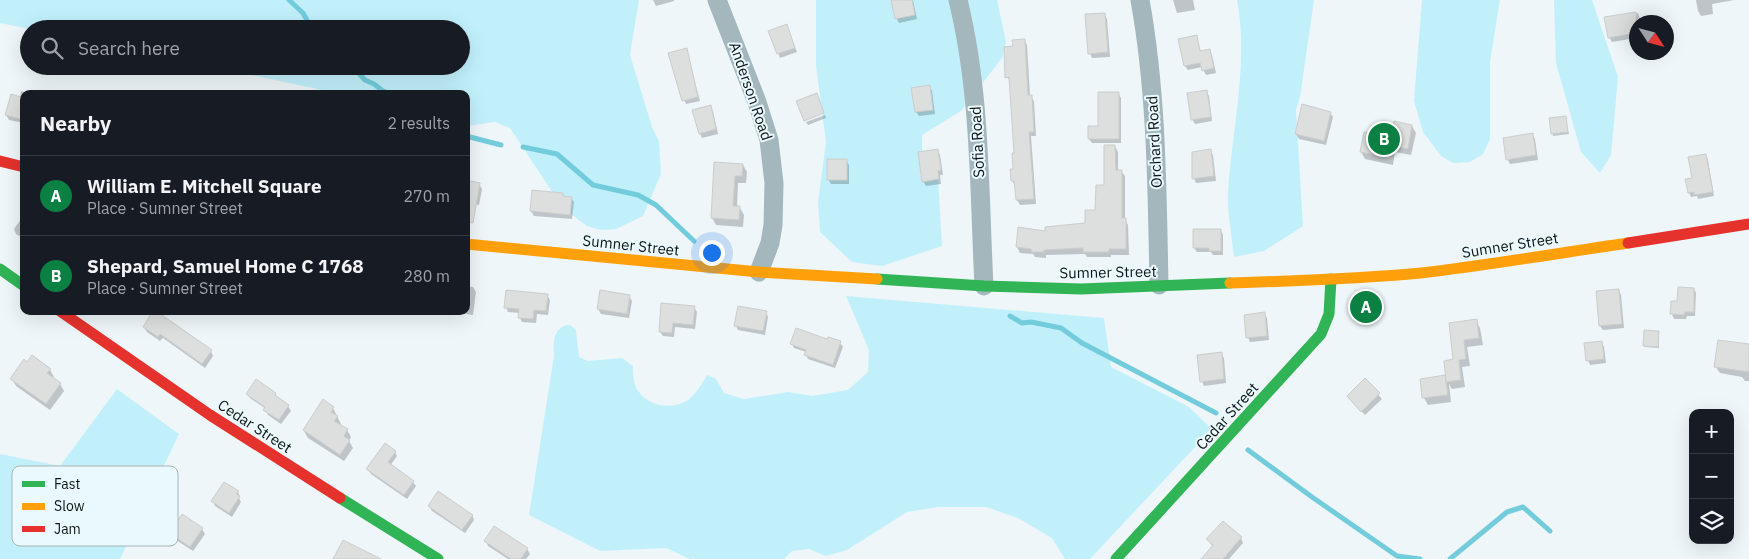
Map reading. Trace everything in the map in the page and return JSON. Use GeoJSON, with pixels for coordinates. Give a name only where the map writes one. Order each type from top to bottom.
{"type":"FeatureCollection","features":[{"type":"Feature","properties":{"kind":"main road"},"geometry":{"type":"LineString","coordinates":[[0,162],[20,166]]}},
{"type":"Feature","properties":{"kind":"main road","name":"Sumner Street"},"geometry":{"type":"LineString","coordinates":[[470,244],[759,272],[984,286],[1081,289],[1331,279],[1419,273],[1470,267],[1749,224]]}},
{"type":"Feature","properties":{"kind":"main road"},"geometry":{"type":"LineString","coordinates":[[0,269],[20,283]]}},
{"type":"Feature","properties":{"kind":"main road","name":"Cedar Street"},"geometry":{"type":"LineString","coordinates":[[1116,559],[1321,334],[1330,312],[1331,279]]}},
{"type":"Feature","properties":{"kind":"main road","name":"Cedar Street"},"geometry":{"type":"LineString","coordinates":[[66,315],[218,420],[438,559]]}},
{"type":"Feature","properties":{"kind":"street","name":"Anderson Road"},"geometry":{"type":"LineString","coordinates":[[718,0],[757,102],[769,140],[774,183],[773,225],[770,243],[759,272]]}},
{"type":"Feature","properties":{"kind":"street","name":"Sofia Road"},"geometry":{"type":"LineString","coordinates":[[958,0],[975,97],[984,286]]}},
{"type":"Feature","properties":{"kind":"street","name":"Orchard Road"},"geometry":{"type":"LineString","coordinates":[[1140,0],[1153,106],[1159,285]]}},
{"type":"Feature","properties":{"kind":"shaded area"},"geometry":{"type":"Polygon","coordinates":[[[0,0],[639,0],[630,55],[652,127],[659,141],[661,174],[643,216],[616,229],[601,230],[587,226],[563,208],[510,128],[495,122],[470,125],[470,90],[322,90],[251,75],[470,75],[470,20],[20,20],[20,27],[0,23],[0,0]]]}},
{"type":"Feature","properties":{"kind":"shaded area"},"geometry":{"type":"Polygon","coordinates":[[[816,0],[997,0],[1006,42],[1002,58],[961,111],[922,135],[922,150],[938,177],[942,246],[882,266],[852,262],[820,232],[818,202],[826,142],[816,66],[816,0]]]}},
{"type":"Feature","properties":{"kind":"shaded area"},"geometry":{"type":"Polygon","coordinates":[[[1237,0],[1314,0],[1300,97],[1296,110],[1303,226],[1264,251],[1234,257],[1228,192],[1239,96],[1241,48],[1237,0]]]}},
{"type":"Feature","properties":{"kind":"shaded area"},"geometry":{"type":"Polygon","coordinates":[[[1422,0],[1500,0],[1490,62],[1490,139],[1483,154],[1470,162],[1453,163],[1441,156],[1423,132],[1414,101],[1422,0]]]}},
{"type":"Feature","properties":{"kind":"shaded area"},"geometry":{"type":"Polygon","coordinates":[[[1554,0],[1592,0],[1618,77],[1611,155],[1600,173],[1581,152],[1556,63],[1554,0]]]}},
{"type":"Feature","properties":{"kind":"shaded area"},"geometry":{"type":"Polygon","coordinates":[[[846,296],[1104,318],[1111,367],[1189,407],[1212,429],[1090,559],[1065,559],[1052,538],[1018,518],[986,507],[938,507],[907,512],[847,550],[826,556],[809,549],[792,551],[784,559],[690,559],[666,548],[600,551],[529,515],[554,356],[554,341],[560,328],[570,325],[576,330],[579,357],[588,361],[622,358],[633,366],[637,389],[644,397],[655,404],[668,406],[688,400],[696,392],[707,375],[716,379],[724,393],[744,399],[788,392],[812,396],[848,390],[868,372],[869,350],[846,296]]]}},
{"type":"Feature","properties":{"kind":"shaded area"},"geometry":{"type":"Polygon","coordinates":[[[117,389],[179,434],[164,466],[60,466],[117,389]]]}},
{"type":"Feature","properties":{"kind":"shaded area"},"geometry":{"type":"Polygon","coordinates":[[[0,454],[60,466],[12,466],[12,546],[126,546],[120,559],[0,559],[0,454]]]}},
{"type":"Feature","properties":{"kind":"building"},"geometry":{"type":"Polygon","coordinates":[[[891,0],[912,0],[915,15],[895,19],[891,0]]]}},
{"type":"Feature","properties":{"kind":"building"},"geometry":{"type":"Polygon","coordinates":[[[1636,12],[1636,15],[1629,15],[1629,34],[1608,38],[1604,17],[1636,12]]]}},
{"type":"Feature","properties":{"kind":"building"},"geometry":{"type":"Polygon","coordinates":[[[1105,13],[1108,52],[1088,54],[1085,14],[1105,13]]]}},
{"type":"Feature","properties":{"kind":"building"},"geometry":{"type":"Polygon","coordinates":[[[787,24],[795,48],[777,54],[768,31],[787,24]]]}},
{"type":"Feature","properties":{"kind":"building"},"geometry":{"type":"Polygon","coordinates":[[[1197,35],[1200,51],[1210,49],[1214,68],[1202,71],[1200,63],[1184,66],[1178,39],[1197,35]]]}},
{"type":"Feature","properties":{"kind":"building"},"geometry":{"type":"Polygon","coordinates":[[[1025,39],[1028,95],[1032,95],[1034,132],[1029,132],[1034,199],[1016,200],[1014,181],[1011,181],[1010,169],[1013,169],[1012,153],[1014,153],[1009,77],[1005,78],[1004,47],[1013,46],[1012,40],[1025,39]]]}},
{"type":"Feature","properties":{"kind":"building"},"geometry":{"type":"Polygon","coordinates":[[[687,48],[698,97],[682,101],[668,53],[687,48]]]}},
{"type":"Feature","properties":{"kind":"building"},"geometry":{"type":"Polygon","coordinates":[[[930,85],[933,110],[915,112],[911,88],[930,85]]]}},
{"type":"Feature","properties":{"kind":"building"},"geometry":{"type":"Polygon","coordinates":[[[1207,90],[1211,117],[1191,120],[1187,93],[1207,90]]]}},
{"type":"Feature","properties":{"kind":"building"},"geometry":{"type":"Polygon","coordinates":[[[1098,92],[1119,92],[1119,139],[1088,139],[1088,126],[1098,126],[1098,92]]]}},
{"type":"Feature","properties":{"kind":"building"},"geometry":{"type":"Polygon","coordinates":[[[817,93],[824,113],[804,121],[796,101],[817,93]]]}},
{"type":"Feature","properties":{"kind":"building"},"geometry":{"type":"Polygon","coordinates":[[[11,94],[20,97],[20,119],[5,115],[11,94]]]}},
{"type":"Feature","properties":{"kind":"building"},"geometry":{"type":"Polygon","coordinates":[[[1302,104],[1331,112],[1324,141],[1295,134],[1302,104]]]}},
{"type":"Feature","properties":{"kind":"building"},"geometry":{"type":"Polygon","coordinates":[[[711,105],[716,129],[699,134],[692,110],[711,105]]]}},
{"type":"Feature","properties":{"kind":"building"},"geometry":{"type":"Polygon","coordinates":[[[1566,116],[1568,132],[1551,134],[1549,118],[1566,116]]]}},
{"type":"Feature","properties":{"kind":"building"},"geometry":{"type":"Polygon","coordinates":[[[1394,121],[1412,125],[1408,149],[1392,146],[1389,158],[1360,152],[1364,132],[1370,133],[1371,128],[1392,132],[1394,121]]]}},
{"type":"Feature","properties":{"kind":"building"},"geometry":{"type":"Polygon","coordinates":[[[1533,133],[1536,155],[1506,160],[1503,138],[1533,133]]]}},
{"type":"Feature","properties":{"kind":"building"},"geometry":{"type":"Polygon","coordinates":[[[1104,145],[1115,145],[1116,170],[1122,170],[1122,218],[1126,218],[1126,249],[1109,249],[1109,252],[1083,252],[1083,248],[1031,252],[1031,249],[1016,247],[1018,227],[1045,231],[1045,227],[1085,223],[1085,210],[1095,210],[1096,185],[1104,185],[1104,145]]]}},
{"type":"Feature","properties":{"kind":"building"},"geometry":{"type":"Polygon","coordinates":[[[938,149],[941,170],[938,171],[939,179],[922,182],[918,152],[938,149]]]}},
{"type":"Feature","properties":{"kind":"building"},"geometry":{"type":"Polygon","coordinates":[[[1211,149],[1214,176],[1192,179],[1192,152],[1211,149]]]}},
{"type":"Feature","properties":{"kind":"building"},"geometry":{"type":"Polygon","coordinates":[[[1706,154],[1713,192],[1694,195],[1694,192],[1688,193],[1685,179],[1692,178],[1688,157],[1706,154]]]}},
{"type":"Feature","properties":{"kind":"building"},"geometry":{"type":"Polygon","coordinates":[[[827,159],[847,159],[847,180],[827,180],[827,159]]]}},
{"type":"Feature","properties":{"kind":"building"},"geometry":{"type":"Polygon","coordinates":[[[714,162],[743,164],[742,176],[735,176],[733,206],[740,206],[739,220],[711,218],[714,162]]]}},
{"type":"Feature","properties":{"kind":"building"},"geometry":{"type":"Polygon","coordinates":[[[470,181],[480,183],[473,223],[470,223],[470,181]]]}},
{"type":"Feature","properties":{"kind":"building"},"geometry":{"type":"Polygon","coordinates":[[[532,190],[563,193],[563,196],[572,197],[570,215],[530,211],[532,190]]]}},
{"type":"Feature","properties":{"kind":"building"},"geometry":{"type":"Polygon","coordinates":[[[1193,229],[1221,229],[1221,251],[1209,251],[1209,248],[1193,248],[1193,229]]]}},
{"type":"Feature","properties":{"kind":"building"},"geometry":{"type":"Polygon","coordinates":[[[1678,287],[1694,288],[1694,312],[1685,312],[1684,315],[1670,314],[1671,301],[1677,301],[1678,287]]]}},
{"type":"Feature","properties":{"kind":"building"},"geometry":{"type":"Polygon","coordinates":[[[1619,289],[1622,324],[1599,326],[1596,291],[1619,289]]]}},
{"type":"Feature","properties":{"kind":"building"},"geometry":{"type":"Polygon","coordinates":[[[506,290],[548,294],[546,311],[534,310],[533,319],[518,318],[519,309],[504,308],[506,290]]]}},
{"type":"Feature","properties":{"kind":"building"},"geometry":{"type":"Polygon","coordinates":[[[600,290],[630,295],[627,314],[597,309],[600,290]]]}},
{"type":"Feature","properties":{"kind":"building"},"geometry":{"type":"Polygon","coordinates":[[[661,303],[695,306],[693,325],[673,323],[672,333],[659,332],[661,303]]]}},
{"type":"Feature","properties":{"kind":"building"},"geometry":{"type":"Polygon","coordinates":[[[738,306],[767,311],[763,331],[734,326],[738,306]]]}},
{"type":"Feature","properties":{"kind":"building"},"geometry":{"type":"Polygon","coordinates":[[[1265,312],[1267,336],[1246,338],[1244,315],[1265,312]]]}},
{"type":"Feature","properties":{"kind":"building"},"geometry":{"type":"Polygon","coordinates":[[[150,315],[162,315],[212,350],[202,364],[160,334],[158,337],[143,327],[150,315]]]}},
{"type":"Feature","properties":{"kind":"building"},"geometry":{"type":"Polygon","coordinates":[[[1477,319],[1479,338],[1464,340],[1466,359],[1459,360],[1461,380],[1446,382],[1444,361],[1453,359],[1449,323],[1477,319]]]}},
{"type":"Feature","properties":{"kind":"building"},"geometry":{"type":"Polygon","coordinates":[[[796,328],[827,339],[828,337],[841,341],[833,365],[804,355],[806,350],[790,344],[796,328]]]}},
{"type":"Feature","properties":{"kind":"building"},"geometry":{"type":"Polygon","coordinates":[[[1644,330],[1659,331],[1658,347],[1643,346],[1644,330]]]}},
{"type":"Feature","properties":{"kind":"building"},"geometry":{"type":"Polygon","coordinates":[[[1718,340],[1749,344],[1749,372],[1714,367],[1718,340]]]}},
{"type":"Feature","properties":{"kind":"building"},"geometry":{"type":"Polygon","coordinates":[[[1602,341],[1604,359],[1586,361],[1584,343],[1602,341]]]}},
{"type":"Feature","properties":{"kind":"building"},"geometry":{"type":"Polygon","coordinates":[[[1222,352],[1224,379],[1200,382],[1197,355],[1222,352]]]}},
{"type":"Feature","properties":{"kind":"building"},"geometry":{"type":"Polygon","coordinates":[[[32,355],[51,369],[47,373],[61,383],[46,404],[10,379],[24,359],[27,362],[32,355]]]}},
{"type":"Feature","properties":{"kind":"building"},"geometry":{"type":"Polygon","coordinates":[[[1445,375],[1448,395],[1422,398],[1420,379],[1445,375]]]}},
{"type":"Feature","properties":{"kind":"building"},"geometry":{"type":"Polygon","coordinates":[[[1365,378],[1380,393],[1361,412],[1347,396],[1365,378]]]}},
{"type":"Feature","properties":{"kind":"building"},"geometry":{"type":"Polygon","coordinates":[[[256,379],[289,405],[279,420],[263,410],[265,407],[246,394],[256,379]]]}},
{"type":"Feature","properties":{"kind":"building"},"geometry":{"type":"Polygon","coordinates":[[[323,399],[334,407],[331,412],[338,416],[334,421],[348,429],[344,436],[350,440],[340,455],[303,430],[323,399]]]}},
{"type":"Feature","properties":{"kind":"building"},"geometry":{"type":"Polygon","coordinates":[[[385,443],[396,451],[388,462],[414,481],[404,495],[366,469],[385,443]]]}},
{"type":"Feature","properties":{"kind":"building"},"geometry":{"type":"Polygon","coordinates":[[[224,482],[239,491],[236,494],[240,496],[229,513],[211,501],[224,482]]]}},
{"type":"Feature","properties":{"kind":"building"},"geometry":{"type":"Polygon","coordinates":[[[438,491],[473,515],[462,530],[428,506],[438,491]]]}},
{"type":"Feature","properties":{"kind":"building"},"geometry":{"type":"Polygon","coordinates":[[[182,514],[203,528],[190,547],[178,539],[178,520],[182,514]]]}},
{"type":"Feature","properties":{"kind":"building"},"geometry":{"type":"Polygon","coordinates":[[[1223,521],[1242,537],[1223,559],[1201,559],[1213,545],[1206,539],[1223,521]]]}},
{"type":"Feature","properties":{"kind":"building"},"geometry":{"type":"Polygon","coordinates":[[[494,526],[528,548],[521,559],[511,559],[484,541],[494,526]]]}},
{"type":"Feature","properties":{"kind":"building"},"geometry":{"type":"Polygon","coordinates":[[[343,540],[381,559],[333,559],[343,540]]]}},
{"type":"Feature","properties":{"kind":"waterway"},"geometry":{"type":"LineString","coordinates":[[289,0],[303,13],[307,20]]}},
{"type":"Feature","properties":{"kind":"waterway"},"geometry":{"type":"LineString","coordinates":[[361,75],[365,80],[382,90]]}},
{"type":"Feature","properties":{"kind":"waterway"},"geometry":{"type":"LineString","coordinates":[[470,137],[501,145]]}},
{"type":"Feature","properties":{"kind":"waterway"},"geometry":{"type":"LineString","coordinates":[[523,147],[557,154],[593,185],[638,195],[656,205],[694,241]]}},
{"type":"Feature","properties":{"kind":"waterway"},"geometry":{"type":"LineString","coordinates":[[1010,316],[1022,323],[1031,322],[1061,328],[1082,343],[1216,413]]}},
{"type":"Feature","properties":{"kind":"waterway"},"geometry":{"type":"LineString","coordinates":[[1248,450],[1397,556],[1420,559]]}},
{"type":"Feature","properties":{"kind":"waterway"},"geometry":{"type":"LineString","coordinates":[[1450,559],[1507,512],[1523,507],[1550,531]]}},
{"type":"Feature","properties":{"kind":"traffic: fast"},"geometry":{"type":"LineString","coordinates":[[0,269],[20,283]]}},
{"type":"Feature","properties":{"kind":"traffic: fast"},"geometry":{"type":"LineString","coordinates":[[877,279],[984,286],[1081,289],[1230,283]]}},
{"type":"Feature","properties":{"kind":"traffic: fast"},"geometry":{"type":"LineString","coordinates":[[1116,559],[1321,334],[1329,314],[1331,279]]}},
{"type":"Feature","properties":{"kind":"traffic: fast"},"geometry":{"type":"LineString","coordinates":[[340,498],[438,559]]}},
{"type":"Feature","properties":{"kind":"traffic: slow"},"geometry":{"type":"LineString","coordinates":[[1230,283],[1421,273],[1628,243]]}},
{"type":"Feature","properties":{"kind":"traffic: slow"},"geometry":{"type":"LineString","coordinates":[[470,244],[759,272],[877,279]]}},
{"type":"Feature","properties":{"kind":"traffic: jam"},"geometry":{"type":"LineString","coordinates":[[0,161],[20,166]]}},
{"type":"Feature","properties":{"kind":"traffic: jam"},"geometry":{"type":"LineString","coordinates":[[1628,243],[1749,224]]}},
{"type":"Feature","properties":{"kind":"traffic: jam"},"geometry":{"type":"LineString","coordinates":[[66,315],[210,415],[340,498]]}},
{"type":"Feature","properties":{"kind":"place","name":"Shepard, Samuel Home C 1768"},"geometry":{"type":"Point","coordinates":[1384,139]}},
{"type":"Feature","properties":{"kind":"place","name":"William E. Mitchell Square"},"geometry":{"type":"Point","coordinates":[1366,307]}}]}
